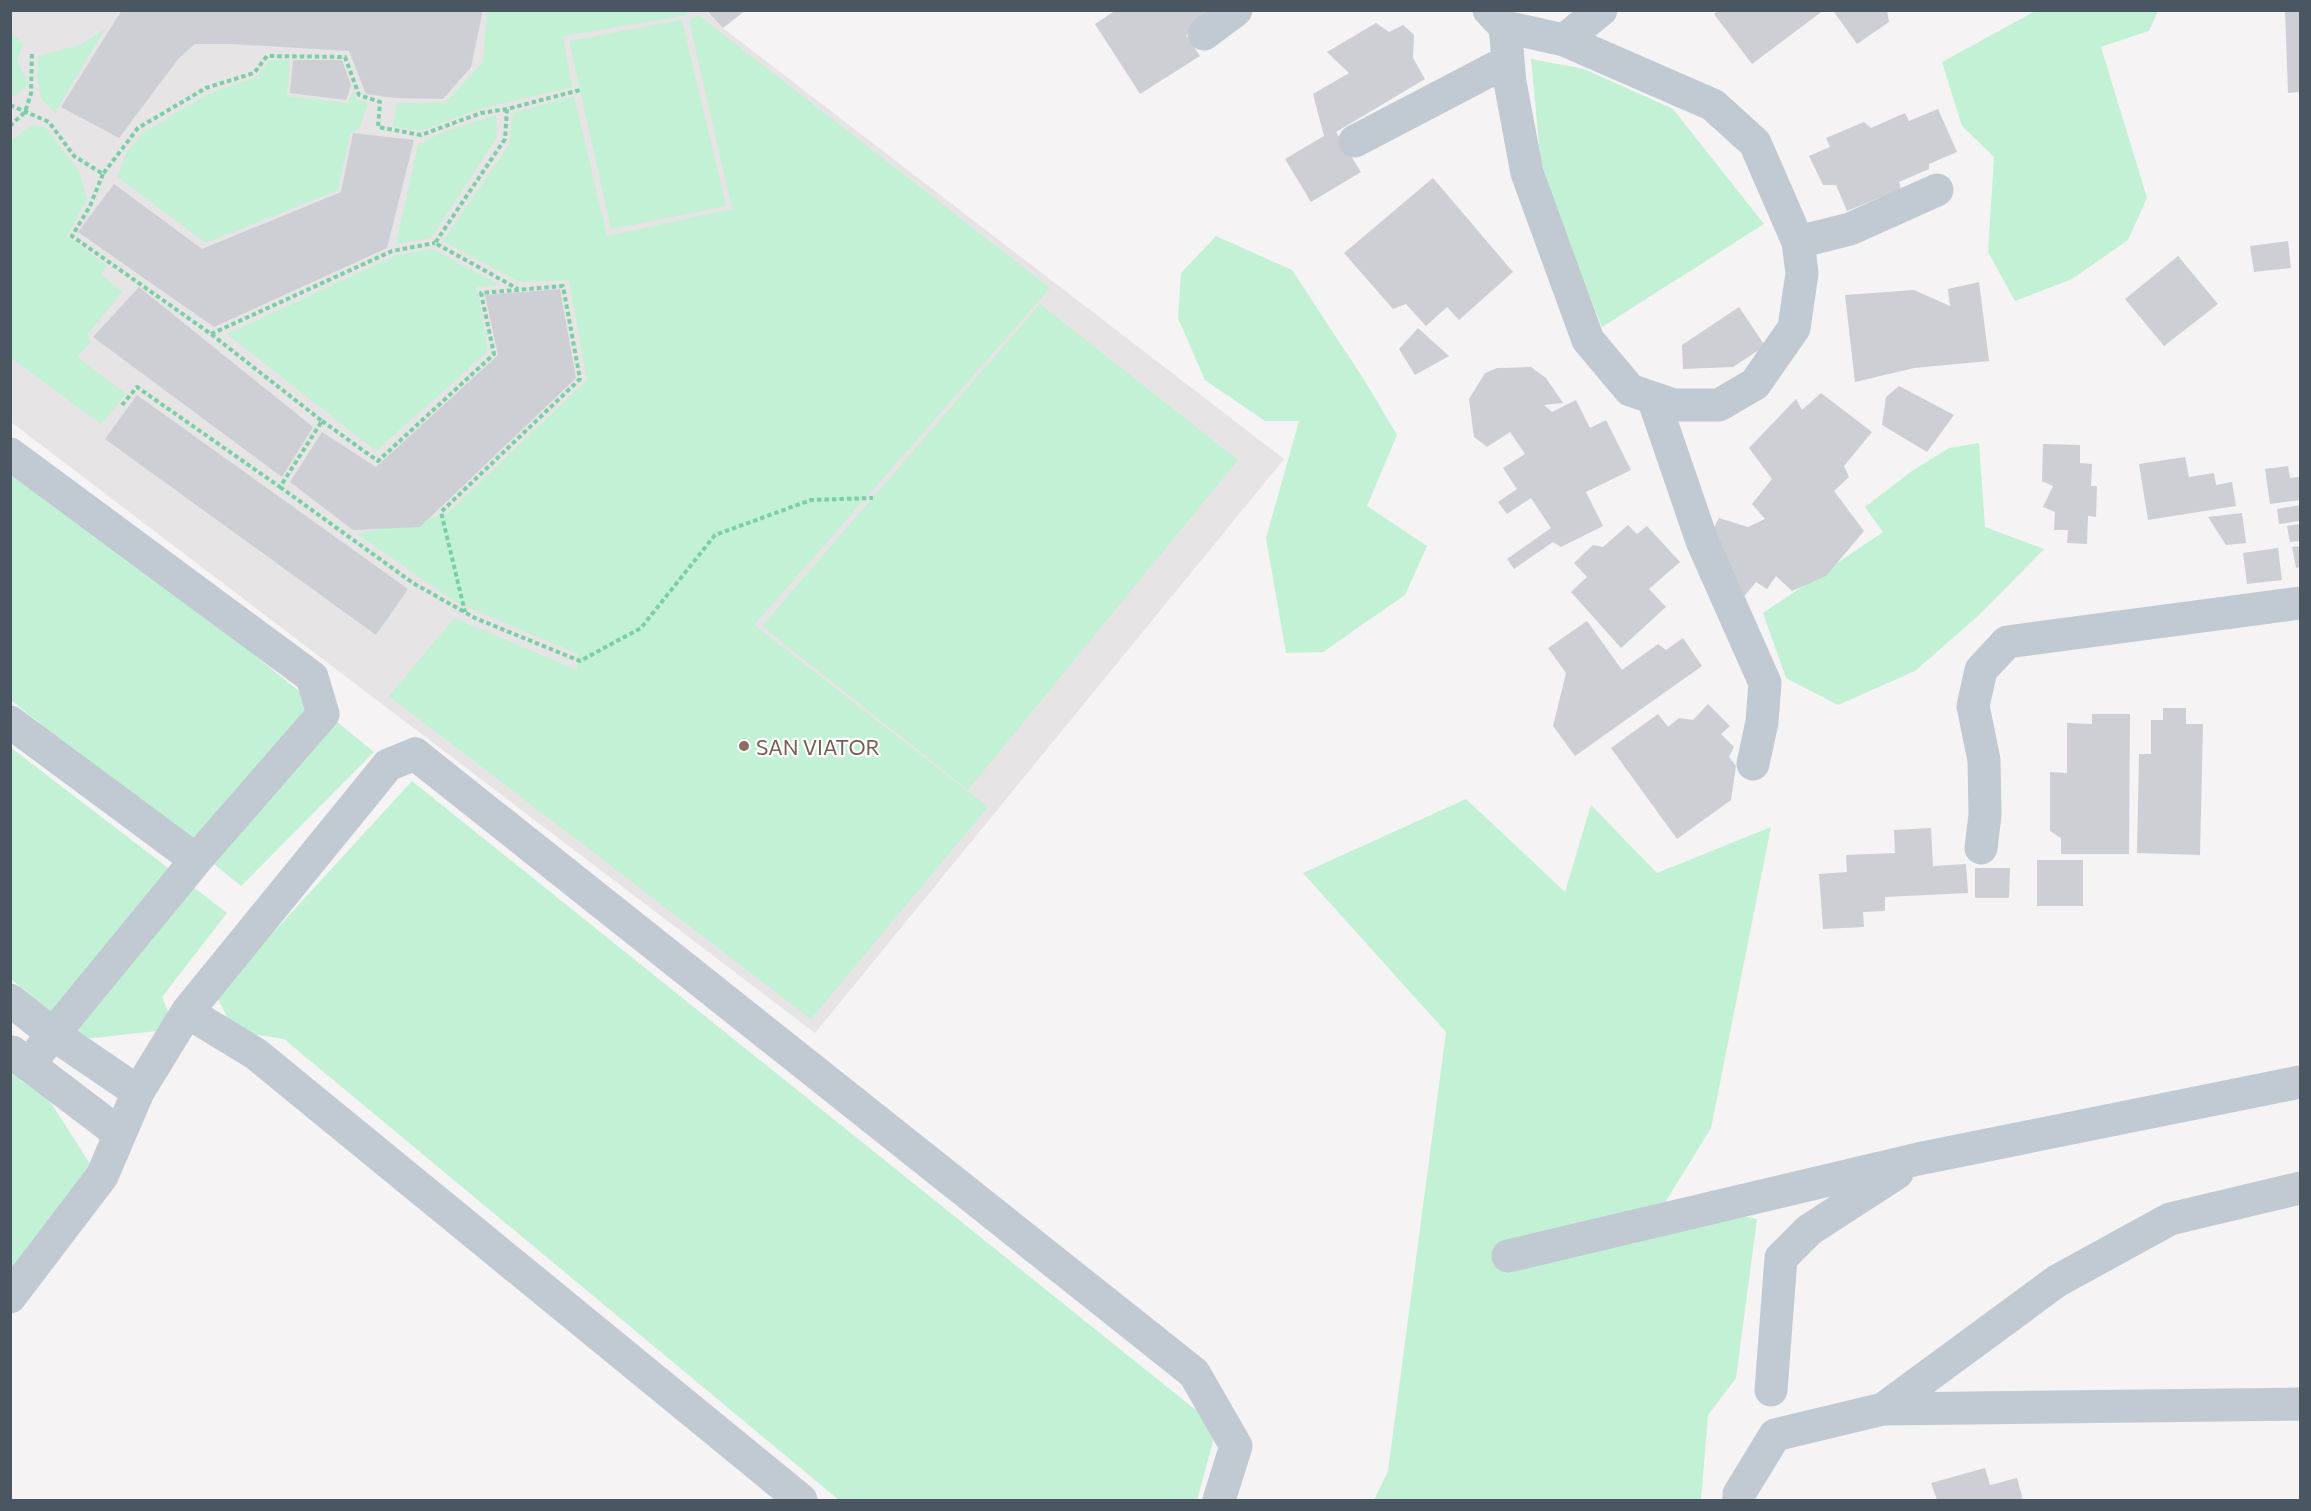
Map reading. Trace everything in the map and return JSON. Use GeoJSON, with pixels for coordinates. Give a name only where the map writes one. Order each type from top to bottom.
{"type":"FeatureCollection","features":[{"type":"Feature","properties":{"kind":"street"},"geometry":{"type":"LineString","coordinates":[[1204,34],[1236,10]]}},
{"type":"Feature","properties":{"kind":"street"},"geometry":{"type":"LineString","coordinates":[[1564,40],[1601,10]]}},
{"type":"Feature","properties":{"kind":"street"},"geometry":{"type":"LineString","coordinates":[[1497,19],[1564,40],[1713,105],[1755,143],[1798,242],[1802,273],[1794,328],[1755,384],[1719,405],[1674,405],[1630,390],[1588,340],[1527,173],[1509,82],[1508,61],[1497,19]]}},
{"type":"Feature","properties":{"kind":"street"},"geometry":{"type":"LineString","coordinates":[[1355,141],[1508,61]]}},
{"type":"Feature","properties":{"kind":"street"},"geometry":{"type":"LineString","coordinates":[[1798,242],[1850,229],[1937,190]]}},
{"type":"Feature","properties":{"kind":"street"},"geometry":{"type":"LineString","coordinates":[[1653,398],[1702,541],[1765,683],[1762,722],[1753,764]]}},
{"type":"Feature","properties":{"kind":"street"},"geometry":{"type":"LineString","coordinates":[[10,454],[312,677],[323,714],[196,860],[53,1034],[20,1058],[120,1134]]}},
{"type":"Feature","properties":{"kind":"street"},"geometry":{"type":"LineString","coordinates":[[1981,848],[1985,815],[1984,760],[1973,706],[1981,670],[2007,642],[2301,603]]}},
{"type":"Feature","properties":{"kind":"street"},"geometry":{"type":"LineString","coordinates":[[10,722],[196,860]]}},
{"type":"Feature","properties":{"kind":"street"},"geometry":{"type":"LineString","coordinates":[[10,1297],[102,1176],[138,1092],[187,1012],[388,765],[415,754],[1194,1373],[1236,1446],[1219,1500]]}},
{"type":"Feature","properties":{"kind":"street"},"geometry":{"type":"LineString","coordinates":[[10,1000],[53,1034],[138,1092]]}},
{"type":"Feature","properties":{"kind":"street"},"geometry":{"type":"LineString","coordinates":[[187,1012],[256,1054],[801,1500]]}},
{"type":"Feature","properties":{"kind":"street"},"geometry":{"type":"LineString","coordinates":[[1508,1256],[1918,1159],[2301,1082]]}},
{"type":"Feature","properties":{"kind":"street"},"geometry":{"type":"LineString","coordinates":[[1771,1390],[1781,1258],[1809,1230],[1918,1159]]}},
{"type":"Feature","properties":{"kind":"street"},"geometry":{"type":"LineString","coordinates":[[1883,1409],[2057,1281],[2170,1219],[2301,1188]]}},
{"type":"Feature","properties":{"kind":"street"},"geometry":{"type":"LineString","coordinates":[[1738,1500],[1738,1494],[1775,1435],[1883,1409],[2301,1404]]}},
{"type":"Feature","properties":{"kind":"path"},"geometry":{"type":"LineString","coordinates":[[10,126],[25,112],[31,94],[32,52]]}},
{"type":"Feature","properties":{"kind":"path"},"geometry":{"type":"LineString","coordinates":[[465,612],[441,512],[580,379],[563,286],[481,293],[494,354],[378,461],[322,421],[211,334],[72,236],[90,206],[103,174],[138,128],[206,88],[254,73],[267,56],[345,57],[359,95],[380,102],[378,127],[421,135],[481,113],[507,109],[580,90]]}},
{"type":"Feature","properties":{"kind":"path"},"geometry":{"type":"LineString","coordinates":[[10,105],[49,122],[74,156],[103,174]]}},
{"type":"Feature","properties":{"kind":"path"},"geometry":{"type":"LineString","coordinates":[[435,243],[505,139],[507,109]]}},
{"type":"Feature","properties":{"kind":"path"},"geometry":{"type":"LineString","coordinates":[[211,334],[392,251],[435,243],[519,289]]}},
{"type":"Feature","properties":{"kind":"path"},"geometry":{"type":"LineString","coordinates":[[122,405],[137,387],[413,583],[465,612],[580,661],[641,628],[715,535],[811,500],[873,498]]}},
{"type":"Feature","properties":{"kind":"path"},"geometry":{"type":"LineString","coordinates":[[280,487],[322,421]]}},
{"type":"Feature","properties":{"kind":"shaded area","name":"SAN VIATOR"},"geometry":{"type":"Polygon","coordinates":[[[10,11],[706,11],[723,28],[1284,459],[815,1033],[11,422],[10,11]]]}},
{"type":"Feature","properties":{"kind":"green space"},"geometry":{"type":"Polygon","coordinates":[[[685,10],[688,15],[563,36],[572,87],[483,108],[420,131],[393,126],[397,103],[445,103],[483,62],[487,11],[685,10]]]}},
{"type":"Feature","properties":{"kind":"green space"},"geometry":{"type":"Polygon","coordinates":[[[2037,10],[2158,11],[2149,31],[2101,47],[2147,198],[2128,240],[2072,279],[2015,301],[1988,252],[1994,157],[1962,126],[1942,62],[2037,10]]]}},
{"type":"Feature","properties":{"kind":"green space"},"geometry":{"type":"Polygon","coordinates":[[[698,15],[1050,288],[754,625],[988,807],[811,1019],[389,696],[454,618],[577,670],[578,654],[456,602],[357,534],[447,514],[587,380],[569,280],[519,282],[443,241],[509,145],[513,113],[574,96],[607,236],[732,209],[689,21],[698,15]]]}},
{"type":"Feature","properties":{"kind":"green space"},"geometry":{"type":"Polygon","coordinates":[[[682,20],[726,206],[611,229],[569,41],[682,20]]]}},
{"type":"Feature","properties":{"kind":"green space"},"geometry":{"type":"Polygon","coordinates":[[[105,29],[55,113],[41,98],[37,77],[38,56],[80,45],[105,29]]]}},
{"type":"Feature","properties":{"kind":"green space"},"geometry":{"type":"Polygon","coordinates":[[[11,32],[23,44],[17,61],[29,84],[16,95],[11,96],[11,32]]]}},
{"type":"Feature","properties":{"kind":"green space"},"geometry":{"type":"Polygon","coordinates":[[[1531,59],[1584,69],[1673,109],[1764,224],[1602,327],[1542,176],[1531,59]]]}},
{"type":"Feature","properties":{"kind":"green space"},"geometry":{"type":"Polygon","coordinates":[[[269,60],[290,60],[287,96],[348,103],[353,91],[356,99],[368,103],[359,129],[350,134],[338,190],[206,243],[118,177],[126,153],[143,133],[208,94],[257,77],[269,60]]]}},
{"type":"Feature","properties":{"kind":"green space"},"geometry":{"type":"Polygon","coordinates":[[[496,115],[497,137],[431,238],[396,244],[418,145],[441,133],[496,115]]]}},
{"type":"Feature","properties":{"kind":"green space"},"geometry":{"type":"Polygon","coordinates":[[[32,125],[46,128],[80,173],[87,199],[67,236],[107,266],[101,274],[122,292],[86,336],[91,342],[77,357],[126,394],[101,424],[11,358],[11,140],[32,125]]]}},
{"type":"Feature","properties":{"kind":"green space"},"geometry":{"type":"Polygon","coordinates":[[[1216,236],[1292,270],[1363,378],[1397,435],[1367,506],[1427,546],[1405,595],[1323,652],[1286,653],[1266,538],[1299,421],[1265,421],[1205,380],[1178,318],[1181,273],[1216,236]]]}},
{"type":"Feature","properties":{"kind":"green space"},"geometry":{"type":"Polygon","coordinates":[[[432,249],[500,285],[477,287],[488,351],[376,451],[227,334],[395,256],[432,249]]]}},
{"type":"Feature","properties":{"kind":"green space"},"geometry":{"type":"Polygon","coordinates":[[[1040,304],[1238,460],[968,790],[762,626],[1040,304]]]}},
{"type":"Feature","properties":{"kind":"green space"},"geometry":{"type":"Polygon","coordinates":[[[1979,443],[1985,527],[2044,549],[1979,615],[1915,671],[1838,705],[1786,678],[1763,613],[1883,532],[1865,507],[1912,471],[1949,448],[1979,443]]]}},
{"type":"Feature","properties":{"kind":"green space"},"geometry":{"type":"Polygon","coordinates":[[[10,457],[374,752],[241,886],[11,700],[10,457]]]}},
{"type":"Feature","properties":{"kind":"green space"},"geometry":{"type":"Polygon","coordinates":[[[10,747],[227,913],[162,997],[175,1029],[84,1039],[11,979],[10,747]]]}},
{"type":"Feature","properties":{"kind":"green space"},"geometry":{"type":"Polygon","coordinates":[[[412,781],[1217,1427],[1197,1500],[839,1500],[284,1039],[234,1031],[216,995],[412,781]]]}},
{"type":"Feature","properties":{"kind":"green space"},"geometry":{"type":"Polygon","coordinates":[[[1466,799],[1565,892],[1591,805],[1657,873],[1771,827],[1711,1128],[1666,1201],[1757,1219],[1736,1378],[1708,1415],[1701,1500],[1374,1500],[1388,1471],[1446,1032],[1303,873],[1466,799]]]}},
{"type":"Feature","properties":{"kind":"green space"},"geometry":{"type":"Polygon","coordinates":[[[11,1062],[38,1083],[96,1173],[11,1272],[11,1062]]]}},
{"type":"Feature","properties":{"kind":"building"},"geometry":{"type":"Polygon","coordinates":[[[122,10],[483,10],[471,67],[443,99],[395,98],[366,94],[349,51],[195,44],[179,58],[119,138],[61,107],[122,10]]]}},
{"type":"Feature","properties":{"kind":"building"},"geometry":{"type":"Polygon","coordinates":[[[706,10],[746,10],[723,28],[706,10]]]}},
{"type":"Feature","properties":{"kind":"building"},"geometry":{"type":"Polygon","coordinates":[[[1116,10],[1224,10],[1186,35],[1200,56],[1140,94],[1095,24],[1116,10]]]}},
{"type":"Feature","properties":{"kind":"building"},"geometry":{"type":"Polygon","coordinates":[[[1719,10],[1824,10],[1752,64],[1714,14],[1719,10]]]}},
{"type":"Feature","properties":{"kind":"building"},"geometry":{"type":"Polygon","coordinates":[[[1835,10],[1887,10],[1889,22],[1857,44],[1834,12],[1835,10]]]}},
{"type":"Feature","properties":{"kind":"building"},"geometry":{"type":"Polygon","coordinates":[[[2285,10],[2300,10],[2300,92],[2288,93],[2285,10]]]}},
{"type":"Feature","properties":{"kind":"building"},"geometry":{"type":"Polygon","coordinates":[[[1376,23],[1389,32],[1403,25],[1414,35],[1413,58],[1425,79],[1336,132],[1361,172],[1311,202],[1285,159],[1324,136],[1313,94],[1349,73],[1327,52],[1376,23]]]}},
{"type":"Feature","properties":{"kind":"building"},"geometry":{"type":"Polygon","coordinates":[[[293,60],[342,60],[351,85],[346,100],[290,93],[293,60]]]}},
{"type":"Feature","properties":{"kind":"building"},"geometry":{"type":"Polygon","coordinates":[[[1938,109],[1957,152],[1929,164],[1929,169],[1899,182],[1901,189],[1847,211],[1836,185],[1823,185],[1809,156],[1830,147],[1826,138],[1864,122],[1871,128],[1905,113],[1909,121],[1938,109]]]}},
{"type":"Feature","properties":{"kind":"building"},"geometry":{"type":"Polygon","coordinates":[[[353,133],[414,140],[387,248],[214,327],[78,232],[114,184],[202,249],[341,192],[353,133]]]}},
{"type":"Feature","properties":{"kind":"building"},"geometry":{"type":"Polygon","coordinates":[[[1433,178],[1513,272],[1459,320],[1447,307],[1426,326],[1406,304],[1393,309],[1344,253],[1433,178]]]}},
{"type":"Feature","properties":{"kind":"building"},"geometry":{"type":"Polygon","coordinates":[[[2288,241],[2291,268],[2254,272],[2250,246],[2288,241]]]}},
{"type":"Feature","properties":{"kind":"building"},"geometry":{"type":"Polygon","coordinates":[[[2178,256],[2218,304],[2164,346],[2125,299],[2178,256]]]}},
{"type":"Feature","properties":{"kind":"building"},"geometry":{"type":"Polygon","coordinates":[[[1979,282],[1989,361],[1914,368],[1855,382],[1845,295],[1914,290],[1950,306],[1948,289],[1979,282]]]}},
{"type":"Feature","properties":{"kind":"building"},"geometry":{"type":"Polygon","coordinates":[[[139,287],[313,427],[282,477],[93,337],[139,287]]]}},
{"type":"Feature","properties":{"kind":"building"},"geometry":{"type":"Polygon","coordinates":[[[560,289],[576,378],[420,527],[353,530],[290,482],[322,432],[376,467],[498,355],[485,295],[560,289]]]}},
{"type":"Feature","properties":{"kind":"building"},"geometry":{"type":"Polygon","coordinates":[[[1739,307],[1765,346],[1733,367],[1683,369],[1682,345],[1739,307]]]}},
{"type":"Feature","properties":{"kind":"building"},"geometry":{"type":"Polygon","coordinates":[[[1418,328],[1449,356],[1415,375],[1399,349],[1418,328]]]}},
{"type":"Feature","properties":{"kind":"building"},"geometry":{"type":"Polygon","coordinates":[[[1531,367],[1546,378],[1563,403],[1544,405],[1552,412],[1576,400],[1590,428],[1606,420],[1631,470],[1586,492],[1603,526],[1561,547],[1553,542],[1514,569],[1507,559],[1551,528],[1531,498],[1507,514],[1498,502],[1517,489],[1503,468],[1525,454],[1510,432],[1487,447],[1474,437],[1469,399],[1485,373],[1497,368],[1531,367]]]}},
{"type":"Feature","properties":{"kind":"building"},"geometry":{"type":"Polygon","coordinates":[[[1899,386],[1954,415],[1927,452],[1882,425],[1886,397],[1899,386]]]}},
{"type":"Feature","properties":{"kind":"building"},"geometry":{"type":"Polygon","coordinates":[[[1821,393],[1872,432],[1844,466],[1849,477],[1834,491],[1864,531],[1826,576],[1792,591],[1776,576],[1767,589],[1756,582],[1742,599],[1710,535],[1719,518],[1748,527],[1765,519],[1752,504],[1772,479],[1749,448],[1796,399],[1802,410],[1821,393]]]}},
{"type":"Feature","properties":{"kind":"building"},"geometry":{"type":"Polygon","coordinates":[[[137,395],[408,589],[376,635],[105,439],[137,395]]]}},
{"type":"Feature","properties":{"kind":"building"},"geometry":{"type":"Polygon","coordinates":[[[2043,444],[2080,445],[2080,463],[2092,464],[2091,486],[2097,486],[2096,517],[2088,516],[2087,544],[2067,543],[2068,530],[2054,530],[2055,512],[2043,507],[2053,486],[2042,481],[2043,444]]]}},
{"type":"Feature","properties":{"kind":"building"},"geometry":{"type":"Polygon","coordinates":[[[2185,457],[2189,477],[2214,473],[2216,485],[2232,482],[2236,506],[2148,520],[2139,464],[2185,457]]]}},
{"type":"Feature","properties":{"kind":"building"},"geometry":{"type":"Polygon","coordinates":[[[2288,466],[2290,478],[2299,477],[2300,500],[2270,504],[2265,469],[2288,466]]]}},
{"type":"Feature","properties":{"kind":"building"},"geometry":{"type":"Polygon","coordinates":[[[2300,505],[2300,521],[2279,524],[2277,509],[2300,505]]]}},
{"type":"Feature","properties":{"kind":"building"},"geometry":{"type":"Polygon","coordinates":[[[2242,513],[2246,543],[2226,545],[2208,517],[2242,513]]]}},
{"type":"Feature","properties":{"kind":"building"},"geometry":{"type":"Polygon","coordinates":[[[2300,524],[2300,541],[2290,542],[2287,526],[2300,524]]]}},
{"type":"Feature","properties":{"kind":"building"},"geometry":{"type":"Polygon","coordinates":[[[1628,525],[1637,534],[1647,526],[1680,562],[1649,589],[1666,607],[1621,648],[1571,592],[1587,577],[1574,563],[1593,545],[1603,547],[1628,525]]]}},
{"type":"Feature","properties":{"kind":"building"},"geometry":{"type":"Polygon","coordinates":[[[2300,546],[2300,567],[2296,568],[2292,547],[2300,546]]]}},
{"type":"Feature","properties":{"kind":"building"},"geometry":{"type":"Polygon","coordinates":[[[2278,548],[2282,580],[2247,584],[2243,553],[2278,548]]]}},
{"type":"Feature","properties":{"kind":"building"},"geometry":{"type":"Polygon","coordinates":[[[1587,621],[1622,670],[1658,644],[1666,650],[1683,638],[1702,666],[1575,756],[1553,726],[1566,673],[1548,648],[1587,621]]]}},
{"type":"Feature","properties":{"kind":"building"},"geometry":{"type":"Polygon","coordinates":[[[1708,704],[1730,726],[1721,734],[1734,747],[1729,757],[1736,766],[1731,800],[1677,839],[1611,748],[1658,714],[1668,727],[1679,718],[1693,720],[1708,704]]]}},
{"type":"Feature","properties":{"kind":"building"},"geometry":{"type":"Polygon","coordinates":[[[2163,708],[2186,708],[2186,724],[2203,724],[2200,855],[2137,853],[2139,754],[2151,754],[2151,720],[2163,720],[2163,708]]]}},
{"type":"Feature","properties":{"kind":"building"},"geometry":{"type":"Polygon","coordinates":[[[2092,714],[2130,714],[2129,854],[2061,854],[2061,838],[2050,831],[2050,772],[2067,773],[2067,723],[2092,724],[2092,714]]]}},
{"type":"Feature","properties":{"kind":"building"},"geometry":{"type":"Polygon","coordinates":[[[1931,828],[1933,866],[1966,864],[1968,893],[1885,897],[1885,911],[1863,912],[1864,927],[1823,929],[1819,874],[1847,872],[1846,855],[1895,853],[1894,830],[1931,828]]]}},
{"type":"Feature","properties":{"kind":"building"},"geometry":{"type":"Polygon","coordinates":[[[2037,860],[2083,860],[2083,906],[2037,906],[2037,860]]]}},
{"type":"Feature","properties":{"kind":"building"},"geometry":{"type":"Polygon","coordinates":[[[1975,868],[2010,868],[2009,898],[1975,898],[1975,868]]]}},
{"type":"Feature","properties":{"kind":"building"},"geometry":{"type":"Polygon","coordinates":[[[1985,1468],[1990,1485],[2017,1478],[2023,1500],[1937,1500],[1931,1483],[1985,1468]]]}},
{"type":"Feature","properties":{"kind":"place","name":"SAN VIATOR"},"geometry":{"type":"Point","coordinates":[744,746]}}]}
